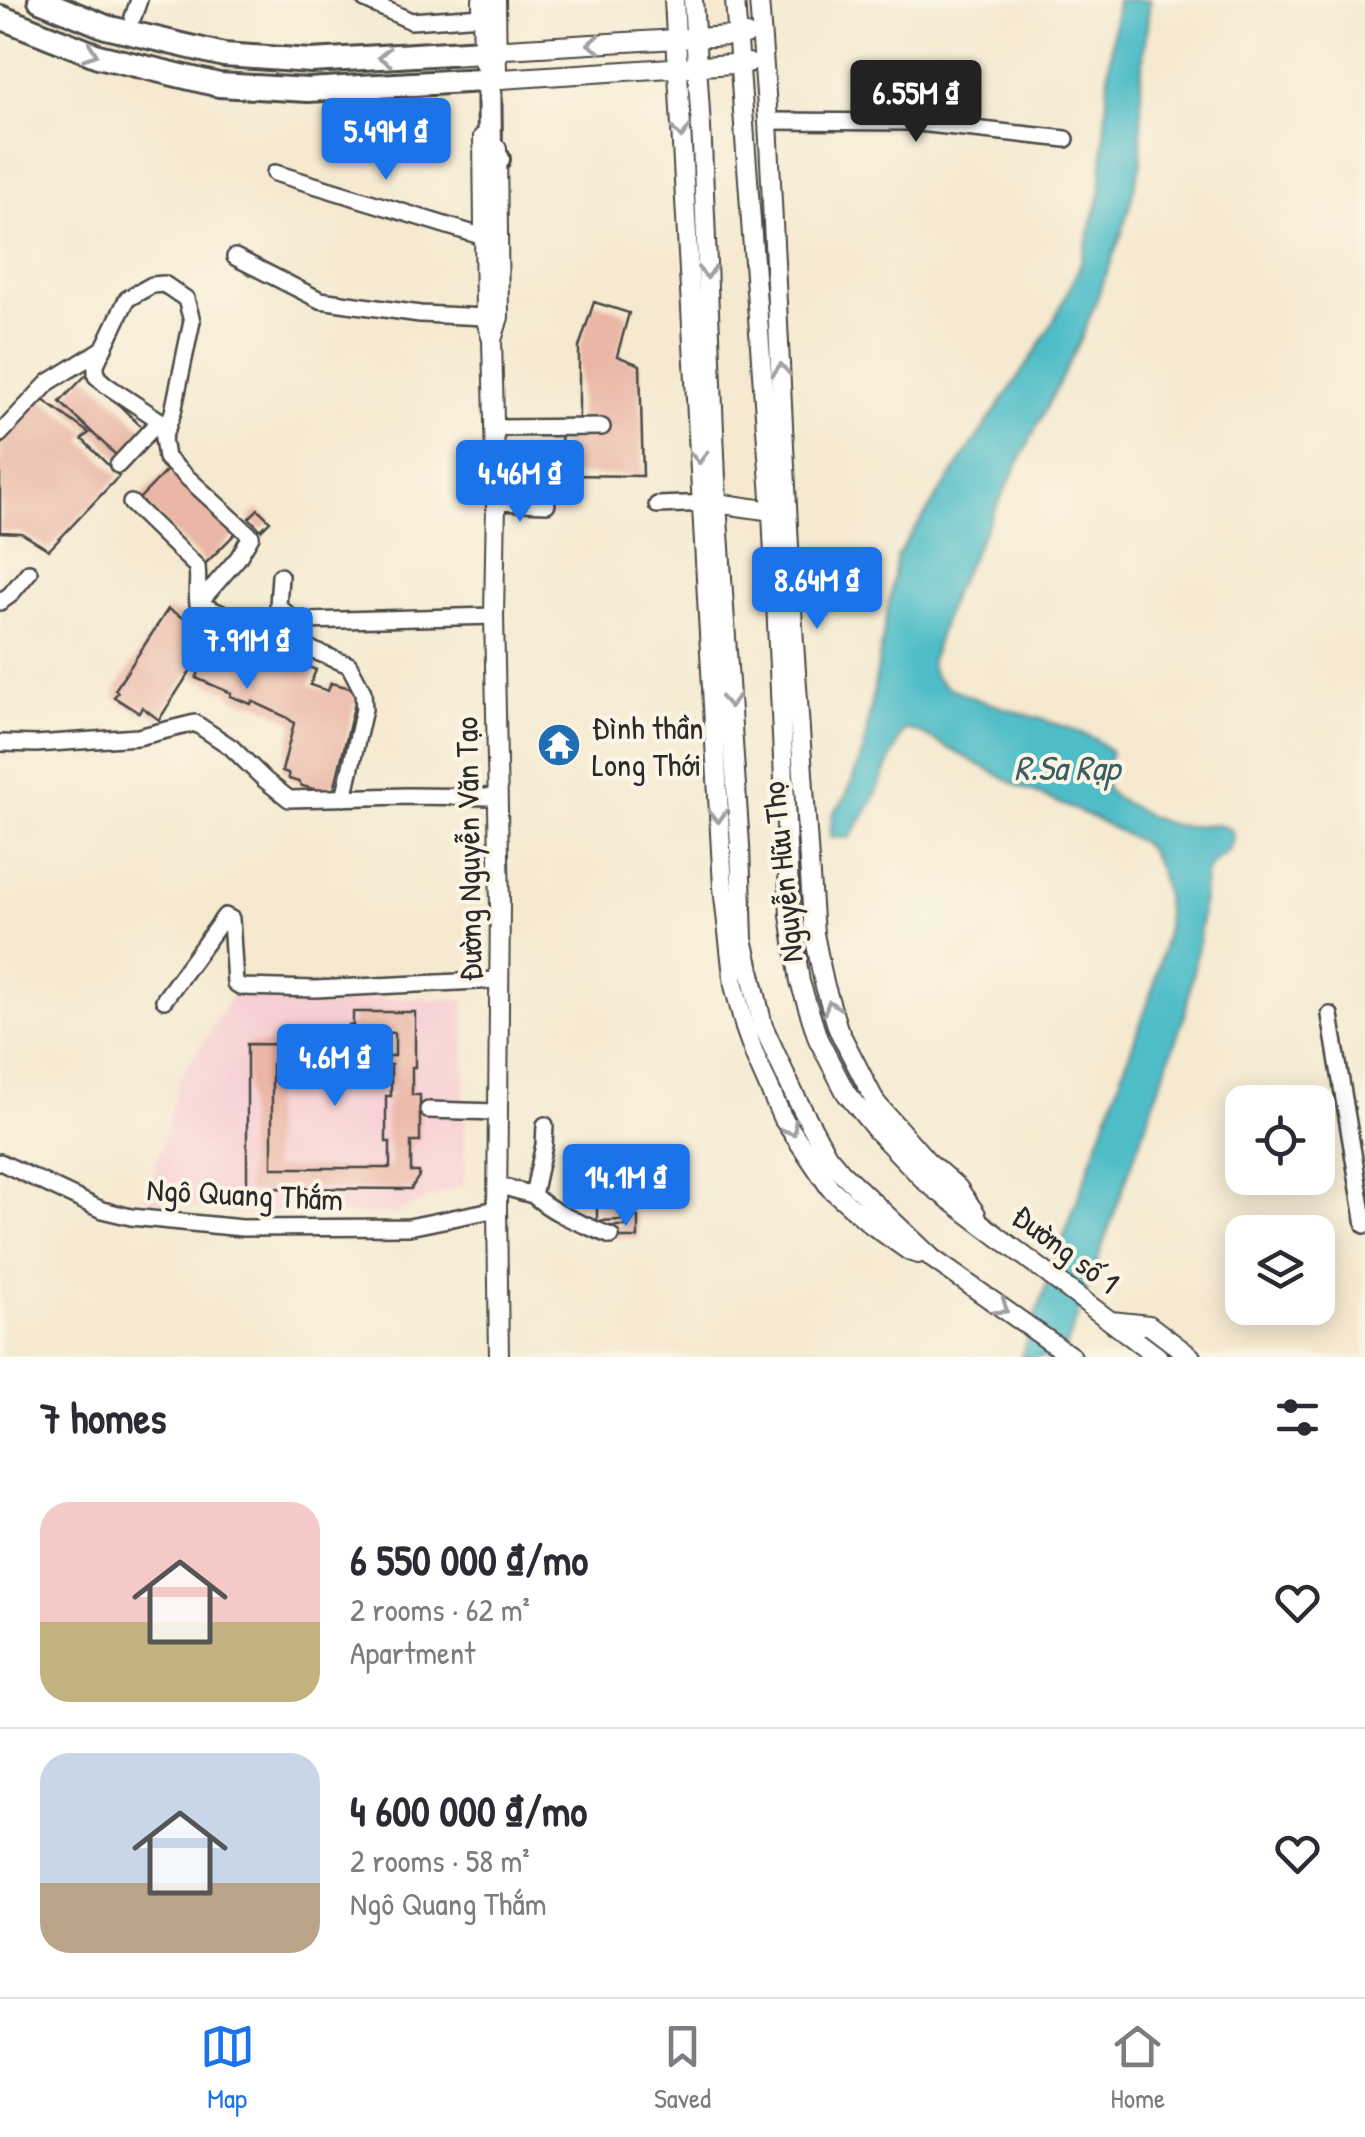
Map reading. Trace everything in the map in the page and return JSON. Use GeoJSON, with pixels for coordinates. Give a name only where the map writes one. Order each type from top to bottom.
{"type":"FeatureCollection","features":[{"type":"Feature","properties":{"kind":"highway"},"geometry":{"type":"LineString","coordinates":[[40,0],[106,27],[224,55],[311,61],[490,50],[490,152],[498,160]]}},
{"type":"Feature","properties":{"kind":"highway"},"geometry":{"type":"LineString","coordinates":[[0,17],[98,56],[219,85],[308,90],[490,80]]}},
{"type":"Feature","properties":{"kind":"main road"},"geometry":{"type":"LineString","coordinates":[[490,50],[496,0]]}},
{"type":"Feature","properties":{"kind":"main road","name":"Nguyễn Hữu Thọ"},"geometry":{"type":"LineString","coordinates":[[674,0],[685,39],[709,503],[740,846],[743,939],[763,1026],[794,1094],[827,1155],[842,1173],[933,1259],[1072,1357]]}},
{"type":"Feature","properties":{"kind":"main road","name":"Nguyễn Hữu Thọ"},"geometry":{"type":"LineString","coordinates":[[685,39],[692,0]]}},
{"type":"Feature","properties":{"kind":"main road","name":"Nguyễn Hữu Thọ"},"geometry":{"type":"LineString","coordinates":[[735,0],[772,511],[790,915],[800,982],[818,1039],[846,1093],[926,1182],[985,1226]]}},
{"type":"Feature","properties":{"kind":"main road","name":"Nguyễn Hữu Thọ"},"geometry":{"type":"LineString","coordinates":[[759,0],[800,750],[814,934],[838,1029],[876,1103],[926,1160],[958,1188],[985,1226]]}},
{"type":"Feature","properties":{"kind":"main road"},"geometry":{"type":"LineString","coordinates":[[482,8],[490,50]]}},
{"type":"Feature","properties":{"kind":"main road"},"geometry":{"type":"LineString","coordinates":[[490,50],[762,34]]}},
{"type":"Feature","properties":{"kind":"main road"},"geometry":{"type":"LineString","coordinates":[[490,80],[764,62]]}},
{"type":"Feature","properties":{"kind":"main road","name":"Đường Nguyễn Văn Tạo"},"geometry":{"type":"LineString","coordinates":[[490,80],[484,237],[485,317],[492,340],[496,502],[500,1357]]}},
{"type":"Feature","properties":{"kind":"main road","name":"Đường Nguyễn Văn Tạo"},"geometry":{"type":"LineString","coordinates":[[492,340],[499,316],[498,160]]}},
{"type":"Feature","properties":{"kind":"main road"},"geometry":{"type":"LineString","coordinates":[[759,322],[779,322]]}},
{"type":"Feature","properties":{"kind":"main road"},"geometry":{"type":"LineString","coordinates":[[709,503],[772,511]]}},
{"type":"Feature","properties":{"kind":"main road"},"geometry":{"type":"LineString","coordinates":[[781,749],[800,750]]}},
{"type":"Feature","properties":{"kind":"main road","name":"Đường số 1"},"geometry":{"type":"LineString","coordinates":[[985,1226],[1111,1320]]}},
{"type":"Feature","properties":{"kind":"main road"},"geometry":{"type":"LineString","coordinates":[[1111,1320],[1158,1357]]}},
{"type":"Feature","properties":{"kind":"main road"},"geometry":{"type":"LineString","coordinates":[[1111,1320],[1149,1325],[1191,1357]]}},
{"type":"Feature","properties":{"kind":"street"},"geometry":{"type":"LineString","coordinates":[[134,17],[139,0]]}},
{"type":"Feature","properties":{"kind":"street"},"geometry":{"type":"LineString","coordinates":[[365,0],[389,5],[401,17],[418,22],[482,8]]}},
{"type":"Feature","properties":{"kind":"street"},"geometry":{"type":"LineString","coordinates":[[768,121],[910,122],[1066,139]]}},
{"type":"Feature","properties":{"kind":"street"},"geometry":{"type":"LineString","coordinates":[[275,173],[484,237]]}},
{"type":"Feature","properties":{"kind":"street"},"geometry":{"type":"LineString","coordinates":[[236,257],[320,300],[420,314],[485,317]]}},
{"type":"Feature","properties":{"kind":"street"},"geometry":{"type":"LineString","coordinates":[[118,465],[163,423],[174,412],[192,321],[186,299],[164,284],[152,285],[127,300],[96,364],[96,376],[106,385],[163,423]]}},
{"type":"Feature","properties":{"kind":"street"},"geometry":{"type":"LineString","coordinates":[[0,434],[50,382],[103,349]]}},
{"type":"Feature","properties":{"kind":"street"},"geometry":{"type":"LineString","coordinates":[[163,423],[166,458],[251,536],[238,558],[198,604]]}},
{"type":"Feature","properties":{"kind":"street"},"geometry":{"type":"LineString","coordinates":[[493,428],[602,427]]}},
{"type":"Feature","properties":{"kind":"street"},"geometry":{"type":"LineString","coordinates":[[496,502],[546,504]]}},
{"type":"Feature","properties":{"kind":"street"},"geometry":{"type":"LineString","coordinates":[[131,503],[197,567],[198,604]]}},
{"type":"Feature","properties":{"kind":"street"},"geometry":{"type":"LineString","coordinates":[[657,505],[709,503]]}},
{"type":"Feature","properties":{"kind":"street"},"geometry":{"type":"LineString","coordinates":[[0,602],[30,572]]}},
{"type":"Feature","properties":{"kind":"street"},"geometry":{"type":"LineString","coordinates":[[280,576],[278,606],[293,619],[303,621],[494,616]]}},
{"type":"Feature","properties":{"kind":"street"},"geometry":{"type":"LineString","coordinates":[[198,604],[349,665],[362,692],[364,709],[344,798]]}},
{"type":"Feature","properties":{"kind":"street"},"geometry":{"type":"LineString","coordinates":[[0,743],[138,738],[195,723],[231,747],[289,799],[498,797]]}},
{"type":"Feature","properties":{"kind":"street"},"geometry":{"type":"LineString","coordinates":[[164,1000],[226,916],[231,918],[234,983],[241,987],[314,989],[500,980]]}},
{"type":"Feature","properties":{"kind":"street"},"geometry":{"type":"LineString","coordinates":[[1330,1016],[1365,1225]]}},
{"type":"Feature","properties":{"kind":"street"},"geometry":{"type":"LineString","coordinates":[[428,1110],[498,1112]]}},
{"type":"Feature","properties":{"kind":"street"},"geometry":{"type":"LineString","coordinates":[[533,1196],[546,1125]]}},
{"type":"Feature","properties":{"kind":"street","name":"Ngô Quang Thắm"},"geometry":{"type":"LineString","coordinates":[[0,1162],[102,1210],[242,1228],[409,1227],[497,1210]]}},
{"type":"Feature","properties":{"kind":"street"},"geometry":{"type":"LineString","coordinates":[[497,1185],[533,1196],[559,1214],[610,1236]]}},
{"type":"Feature","properties":{"kind":"shaded area"},"geometry":{"type":"Polygon","coordinates":[[[233,994],[465,1000],[465,1183],[396,1214],[241,1214],[146,1201],[179,1080],[233,994]]]}},
{"type":"Feature","properties":{"kind":"water","name":"R.Sa Rạp"},"geometry":{"type":"Polygon","coordinates":[[[1117,0],[1150,0],[1141,75],[1141,162],[1122,233],[1081,339],[951,597],[930,664],[935,677],[947,687],[1095,739],[1111,752],[1104,776],[1107,791],[1133,808],[1172,825],[1224,827],[1231,830],[1233,839],[1229,850],[1211,865],[1205,876],[1199,940],[1185,1014],[1062,1357],[1021,1357],[1154,985],[1167,928],[1158,867],[1140,842],[906,729],[872,803],[850,838],[830,837],[833,813],[849,789],[863,752],[897,556],[1038,348],[1079,268],[1100,195],[1117,0]]]}},
{"type":"Feature","properties":{"kind":"building"},"geometry":{"type":"Polygon","coordinates":[[[594,302],[629,313],[617,356],[640,365],[643,476],[564,475],[560,424],[579,424],[579,347],[594,302]]]}},
{"type":"Feature","properties":{"kind":"building"},"geometry":{"type":"Polygon","coordinates":[[[87,374],[146,431],[119,458],[60,402],[87,374]]]}},
{"type":"Feature","properties":{"kind":"building"},"geometry":{"type":"Polygon","coordinates":[[[39,397],[89,433],[82,439],[119,476],[49,550],[21,533],[0,532],[0,447],[39,397]]]}},
{"type":"Feature","properties":{"kind":"building"},"geometry":{"type":"Polygon","coordinates":[[[169,468],[236,533],[205,564],[139,499],[169,468]]]}},
{"type":"Feature","properties":{"kind":"building"},"geometry":{"type":"Polygon","coordinates":[[[258,509],[270,521],[261,530],[249,518],[258,509]]]}},
{"type":"Feature","properties":{"kind":"building"},"geometry":{"type":"Polygon","coordinates":[[[168,609],[192,623],[187,631],[204,637],[210,624],[316,670],[310,685],[328,691],[331,683],[358,690],[333,794],[289,779],[288,773],[282,771],[294,723],[196,678],[205,659],[200,656],[159,720],[142,707],[139,713],[114,697],[168,609]]]}},
{"type":"Feature","properties":{"kind":"building","name":"Đình thần Long Thới"},"geometry":{"type":"Polygon","coordinates":[[[569,735],[569,754],[550,754],[549,736],[569,735]]]}},
{"type":"Feature","properties":{"kind":"building"},"geometry":{"type":"Polygon","coordinates":[[[353,1012],[415,1012],[412,1095],[420,1095],[420,1142],[411,1142],[411,1172],[419,1172],[419,1176],[411,1189],[247,1191],[247,1044],[339,1045],[340,1030],[353,1026],[353,1012]],[[360,1032],[360,1059],[395,1056],[395,1033],[360,1032]],[[272,1064],[272,1168],[390,1168],[386,1096],[391,1096],[391,1065],[272,1064]]]}},
{"type":"Feature","properties":{"kind":"building"},"geometry":{"type":"Polygon","coordinates":[[[611,1154],[644,1154],[644,1185],[633,1186],[632,1168],[611,1169],[611,1154]]]}},
{"type":"Feature","properties":{"kind":"building"},"geometry":{"type":"Polygon","coordinates":[[[597,1170],[622,1170],[622,1220],[597,1221],[597,1170]]]}},
{"type":"Feature","properties":{"kind":"building"},"geometry":{"type":"Polygon","coordinates":[[[626,1217],[638,1217],[638,1238],[611,1238],[611,1226],[626,1226],[626,1217]]]}},
{"type":"Feature","properties":{"kind":"place","name":"Đình thần Long Thới"},"geometry":{"type":"Point","coordinates":[559,745]}}]}
